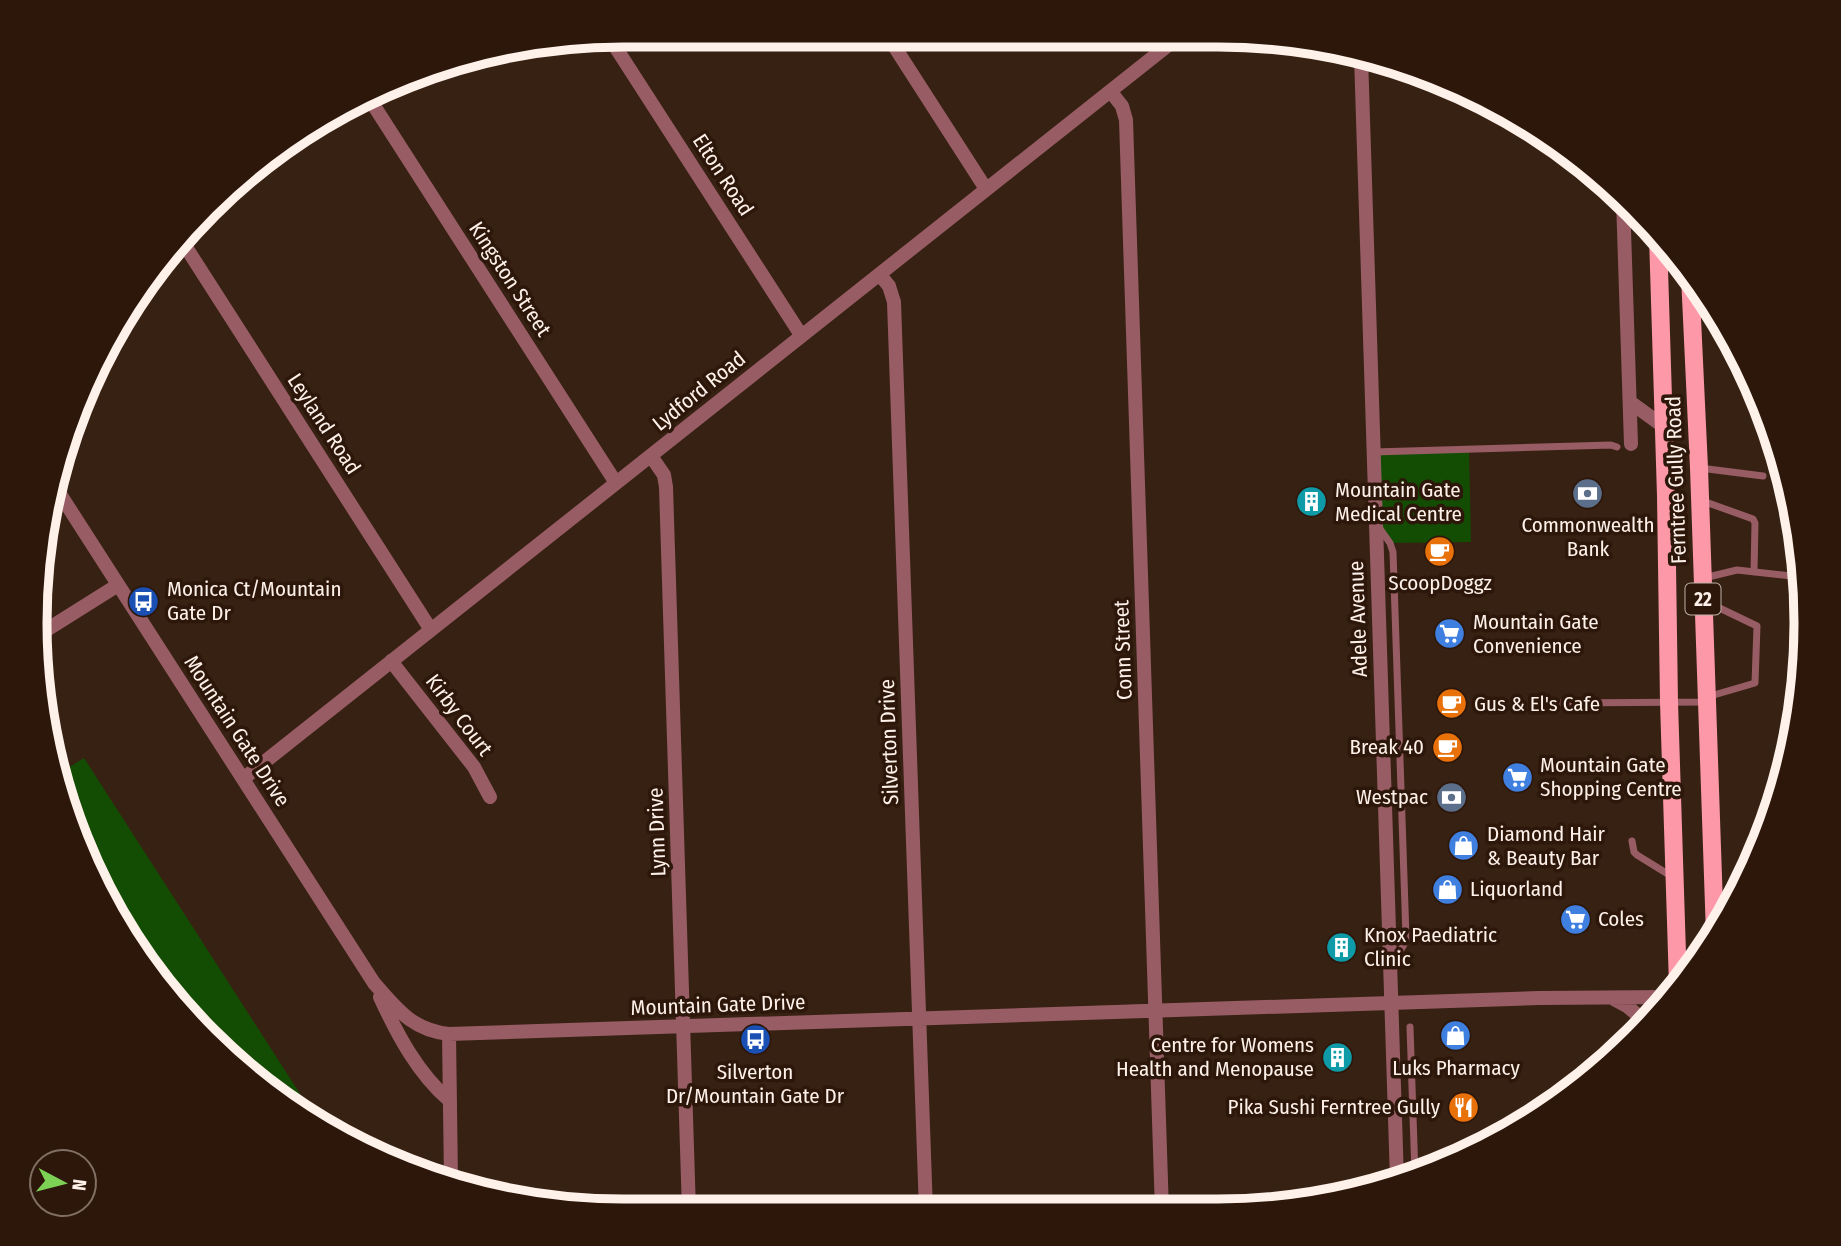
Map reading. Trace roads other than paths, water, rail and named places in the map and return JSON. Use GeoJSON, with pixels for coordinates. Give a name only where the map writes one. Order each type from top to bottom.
{"type":"FeatureCollection","features":[{"type":"Feature","properties":{"kind":"main road","name":"Ferntree Gully Road"},"geometry":{"type":"LineString","coordinates":[[1658,252],[1678,970]]}},
{"type":"Feature","properties":{"kind":"main road","name":"Ferntree Gully Road"},"geometry":{"type":"LineString","coordinates":[[1691,295],[1714,915]]}},
{"type":"Feature","properties":{"kind":"main road"},"geometry":{"type":"LineString","coordinates":[[1660,320],[1692,320]]}},
{"type":"Feature","properties":{"kind":"street","name":"Elton Road"},"geometry":{"type":"LineString","coordinates":[[617,47],[801,335]]}},
{"type":"Feature","properties":{"kind":"street"},"geometry":{"type":"LineString","coordinates":[[895,47],[986,189]]}},
{"type":"Feature","properties":{"kind":"street","name":"Lydford Road"},"geometry":{"type":"LineString","coordinates":[[243,779],[1111,92],[1162,47]]}},
{"type":"Feature","properties":{"kind":"street","name":"Adele Avenue"},"geometry":{"type":"LineString","coordinates":[[1361,66],[1397,1170]]}},
{"type":"Feature","properties":{"kind":"street","name":"Conn Street"},"geometry":{"type":"LineString","coordinates":[[1111,92],[1122,106],[1126,120],[1163,1199]]}},
{"type":"Feature","properties":{"kind":"street","name":"Kingston Street"},"geometry":{"type":"LineString","coordinates":[[373,105],[616,483]]}},
{"type":"Feature","properties":{"kind":"street","name":"Ferntree Gully Road"},"geometry":{"type":"LineString","coordinates":[[1624,215],[1630,402],[1624,446]]}},
{"type":"Feature","properties":{"kind":"street","name":"Leyland Road"},"geometry":{"type":"LineString","coordinates":[[186,248],[431,630]]}},
{"type":"Feature","properties":{"kind":"street","name":"Silverton Drive"},"geometry":{"type":"LineString","coordinates":[[880,275],[892,294],[895,311],[926,1199]]}},
{"type":"Feature","properties":{"kind":"street","name":"Ferntree Gully Road"},"geometry":{"type":"LineString","coordinates":[[1630,402],[1663,425]]}},
{"type":"Feature","properties":{"kind":"street","name":"Lynn Drive"},"geometry":{"type":"LineString","coordinates":[[651,456],[664,475],[666,487],[690,1199]]}},
{"type":"Feature","properties":{"kind":"street","name":"Mountain Gate Drive"},"geometry":{"type":"LineString","coordinates":[[62,497],[373,983],[405,1017],[428,1030],[449,1034],[1578,997],[1655,997]]}},
{"type":"Feature","properties":{"kind":"street"},"geometry":{"type":"LineString","coordinates":[[47,629],[118,585]]}},
{"type":"Feature","properties":{"kind":"street","name":"Kirby Court"},"geometry":{"type":"LineString","coordinates":[[391,661],[474,767],[490,797]]}},
{"type":"Feature","properties":{"kind":"street"},"geometry":{"type":"LineString","coordinates":[[373,983],[394,1028],[432,1084],[450,1101]]}},
{"type":"Feature","properties":{"kind":"street"},"geometry":{"type":"LineString","coordinates":[[1612,999],[1627,1006],[1639,1016]]}},
{"type":"Feature","properties":{"kind":"street"},"geometry":{"type":"LineString","coordinates":[[449,1034],[451,1172]]}},
{"type":"Feature","properties":{"kind":"lane"},"geometry":{"type":"LineString","coordinates":[[1373,452],[1624,446]]}},
{"type":"Feature","properties":{"kind":"lane"},"geometry":{"type":"LineString","coordinates":[[1699,468],[1763,476]]}},
{"type":"Feature","properties":{"kind":"lane"},"geometry":{"type":"LineString","coordinates":[[1700,500],[1754,521],[1754,572]]}},
{"type":"Feature","properties":{"kind":"lane"},"geometry":{"type":"LineString","coordinates":[[1702,579],[1737,570],[1792,576]]}},
{"type":"Feature","properties":{"kind":"lane"},"geometry":{"type":"LineString","coordinates":[[1561,703],[1706,699],[1755,683],[1757,626],[1703,600]]}},
{"type":"Feature","properties":{"kind":"lane"},"geometry":{"type":"LineString","coordinates":[[1632,841],[1637,855],[1675,878]]}},
{"type":"Feature","properties":{"kind":"lane"},"geometry":{"type":"LineString","coordinates":[[1410,1027],[1415,1164]]}},
{"type":"Feature","properties":{"kind":"lane"},"geometry":{"type":"LineString","coordinates":[[1393,1065],[1411,1064]]}},
{"type":"Feature","properties":{"kind":"place","name":"Commonwealth Bank"},"geometry":{"type":"Point","coordinates":[1588,493]}},
{"type":"Feature","properties":{"kind":"place","name":"Mountain Gate Medical Centre"},"geometry":{"type":"Point","coordinates":[1312,502]}},
{"type":"Feature","properties":{"kind":"place","name":"ScoopDoggz"},"geometry":{"type":"Point","coordinates":[1440,551]}},
{"type":"Feature","properties":{"kind":"place","name":"Monica Ct/Mountain Gate Dr"},"geometry":{"type":"Point","coordinates":[144,601]}},
{"type":"Feature","properties":{"kind":"place","name":"Mountain Gate Convenience"},"geometry":{"type":"Point","coordinates":[1450,634]}},
{"type":"Feature","properties":{"kind":"place","name":"Gus & El's Cafe"},"geometry":{"type":"Point","coordinates":[1451,704]}},
{"type":"Feature","properties":{"kind":"place","name":"Break 40"},"geometry":{"type":"Point","coordinates":[1447,747]}},
{"type":"Feature","properties":{"kind":"place","name":"Mountain Gate Shopping Centre"},"geometry":{"type":"Point","coordinates":[1517,777]}},
{"type":"Feature","properties":{"kind":"place","name":"Westpac"},"geometry":{"type":"Point","coordinates":[1451,797]}},
{"type":"Feature","properties":{"kind":"place","name":"Diamond Hair & Beauty Bar"},"geometry":{"type":"Point","coordinates":[1464,846]}},
{"type":"Feature","properties":{"kind":"place","name":"Liquorland"},"geometry":{"type":"Point","coordinates":[1447,889]}},
{"type":"Feature","properties":{"kind":"place","name":"Coles"},"geometry":{"type":"Point","coordinates":[1575,919]}},
{"type":"Feature","properties":{"kind":"place","name":"Knox Paediatric Clinic"},"geometry":{"type":"Point","coordinates":[1341,947]}},
{"type":"Feature","properties":{"kind":"place","name":"Luks Pharmacy"},"geometry":{"type":"Point","coordinates":[1456,1036]}},
{"type":"Feature","properties":{"kind":"place","name":"Silverton Dr/Mountain Gate Dr"},"geometry":{"type":"Point","coordinates":[755,1040]}},
{"type":"Feature","properties":{"kind":"place","name":"Centre for Womens Health and Menopause"},"geometry":{"type":"Point","coordinates":[1337,1057]}},
{"type":"Feature","properties":{"kind":"place","name":"Pika Sushi Ferntree Gully"},"geometry":{"type":"Point","coordinates":[1463,1107]}}]}
